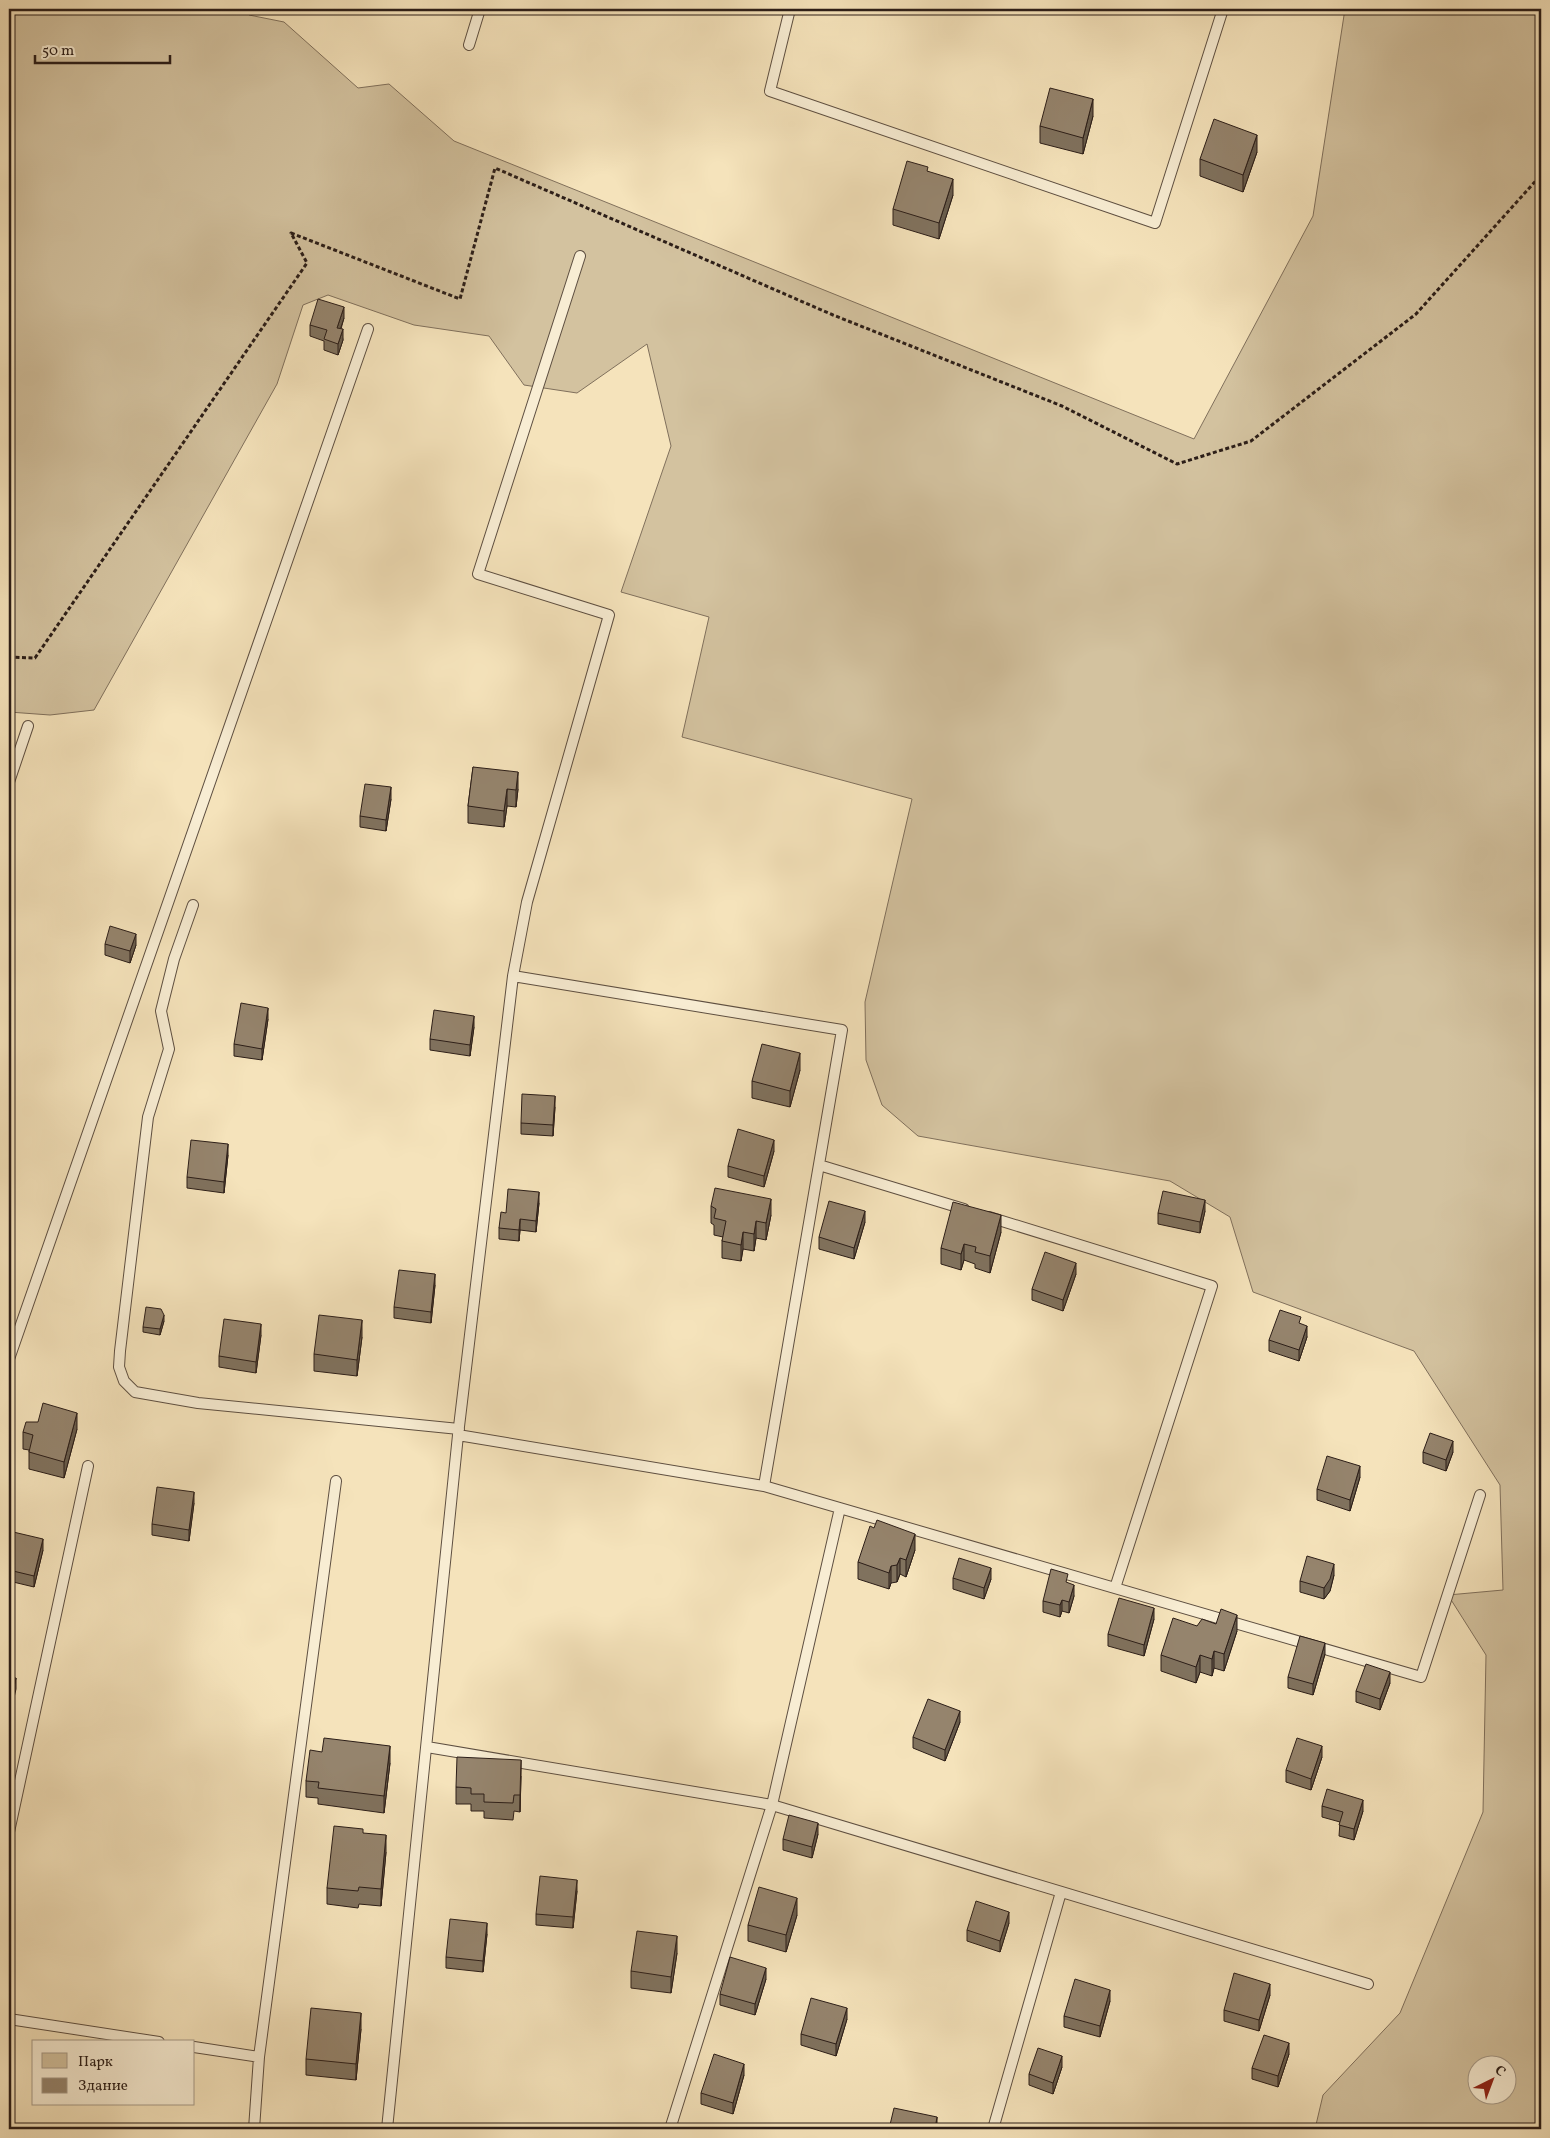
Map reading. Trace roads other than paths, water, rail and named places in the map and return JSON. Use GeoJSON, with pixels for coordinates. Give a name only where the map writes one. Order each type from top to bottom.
{"type":"FeatureCollection","features":[{"type":"Feature","properties":{"kind":"lane"},"geometry":{"type":"LineString","coordinates":[[469,45],[480,9]]}},
{"type":"Feature","properties":{"kind":"lane"},"geometry":{"type":"LineString","coordinates":[[790,9],[770,91],[1154,223],[1224,9]]}},
{"type":"Feature","properties":{"kind":"lane"},"geometry":{"type":"LineString","coordinates":[[388,2129],[459,1432],[512,976],[527,902],[609,615],[478,574],[580,256]]}},
{"type":"Feature","properties":{"kind":"lane"},"geometry":{"type":"LineString","coordinates":[[9,1359],[368,329]]}},
{"type":"Feature","properties":{"kind":"lane"},"geometry":{"type":"LineString","coordinates":[[9,782],[28,726]]}},
{"type":"Feature","properties":{"kind":"lane"},"geometry":{"type":"LineString","coordinates":[[193,905],[174,959],[161,1011],[169,1049],[148,1117],[120,1351],[119,1367],[124,1381],[135,1392],[198,1403],[459,1432],[764,1486],[1421,1677],[1480,1495]]}},
{"type":"Feature","properties":{"kind":"lane"},"geometry":{"type":"LineString","coordinates":[[512,976],[842,1030],[764,1486]]}},
{"type":"Feature","properties":{"kind":"lane"},"geometry":{"type":"LineString","coordinates":[[819,1164],[1212,1286],[1115,1588]]}},
{"type":"Feature","properties":{"kind":"lane"},"geometry":{"type":"LineString","coordinates":[[9,1832],[88,1466]]}},
{"type":"Feature","properties":{"kind":"lane"},"geometry":{"type":"LineString","coordinates":[[254,2129],[259,2057],[336,1481]]}},
{"type":"Feature","properties":{"kind":"lane"},"geometry":{"type":"LineString","coordinates":[[670,2129],[772,1805],[840,1508]]}},
{"type":"Feature","properties":{"kind":"lane"},"geometry":{"type":"LineString","coordinates":[[427,1747],[772,1805],[1368,1984]]}},
{"type":"Feature","properties":{"kind":"lane"},"geometry":{"type":"LineString","coordinates":[[993,2129],[1061,1892]]}},
{"type":"Feature","properties":{"kind":"lane"},"geometry":{"type":"LineString","coordinates":[[9,2018],[146,2040]]}},
{"type":"Feature","properties":{"kind":"lane"},"geometry":{"type":"LineString","coordinates":[[195,2047],[259,2057]]}}]}
